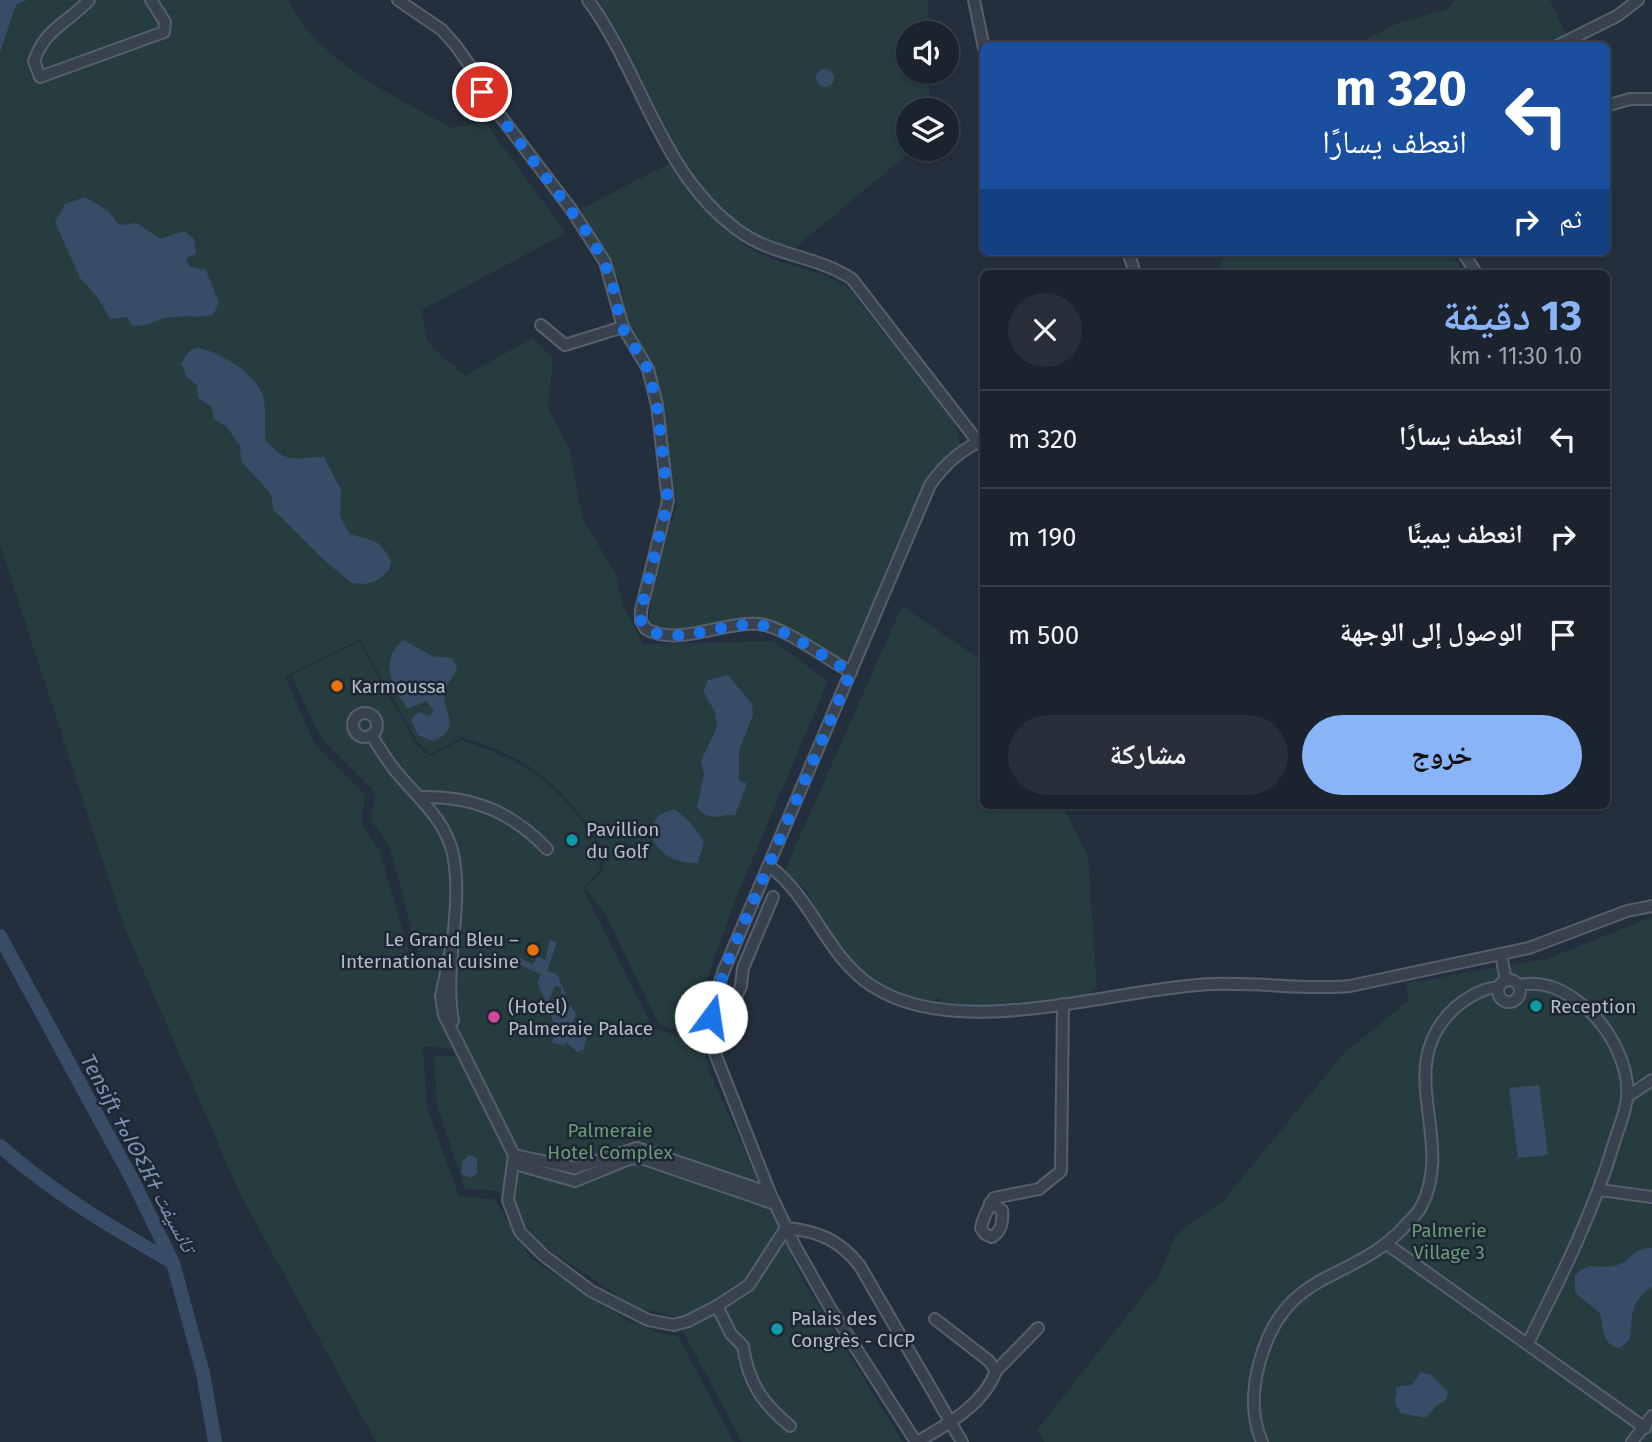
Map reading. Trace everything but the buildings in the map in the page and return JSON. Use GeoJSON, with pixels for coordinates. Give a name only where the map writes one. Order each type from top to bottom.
{"type":"FeatureCollection","features":[{"type":"Feature","properties":{"kind":"street"},"geometry":{"type":"LineString","coordinates":[[89,0],[52,29],[38,49],[34,61],[40,77],[164,32],[164,22],[151,0]]}},
{"type":"Feature","properties":{"kind":"street"},"geometry":{"type":"LineString","coordinates":[[398,0],[442,30],[456,46],[482,92],[571,209],[605,262],[622,327],[648,369],[653,384],[668,493],[641,610],[641,621],[646,629],[666,636],[760,625],[781,632],[851,672]]}},
{"type":"Feature","properties":{"kind":"street"},"geometry":{"type":"LineString","coordinates":[[588,0],[622,53],[661,138],[701,195],[749,237],[826,264],[852,279],[980,440]]}},
{"type":"Feature","properties":{"kind":"street"},"geometry":{"type":"LineString","coordinates":[[974,0],[983,42]]}},
{"type":"Feature","properties":{"kind":"street"},"geometry":{"type":"LineString","coordinates":[[1565,42],[1617,16],[1638,0]]}},
{"type":"Feature","properties":{"kind":"street"},"geometry":{"type":"LineString","coordinates":[[1610,105],[1630,99],[1652,99]]}},
{"type":"Feature","properties":{"kind":"street"},"geometry":{"type":"LineString","coordinates":[[541,325],[565,345],[622,327]]}},
{"type":"Feature","properties":{"kind":"street"},"geometry":{"type":"LineString","coordinates":[[980,442],[942,468],[930,485],[724,970],[711,1017],[716,1056],[786,1228],[829,1306],[916,1442],[950,1423],[974,1404],[996,1371],[1038,1328]]}},
{"type":"Feature","properties":{"kind":"street"},"geometry":{"type":"LineString","coordinates":[[371,735],[401,778],[422,797],[437,818],[453,854],[455,908],[450,1005],[457,1041],[515,1159],[508,1200],[520,1232],[527,1242],[580,1283],[661,1324],[688,1321],[749,1285],[786,1228]]}},
{"type":"Feature","properties":{"kind":"street"},"geometry":{"type":"LineString","coordinates":[[422,797],[445,796],[472,800],[497,810],[515,820],[547,849]]}},
{"type":"Feature","properties":{"kind":"street"},"geometry":{"type":"LineString","coordinates":[[437,818],[445,796]]}},
{"type":"Feature","properties":{"kind":"street"},"geometry":{"type":"LineString","coordinates":[[769,866],[799,897],[837,953],[870,985],[886,993],[942,1010],[1063,1004],[1211,984],[1326,988],[1350,986],[1501,955],[1652,906]]}},
{"type":"Feature","properties":{"kind":"street"},"geometry":{"type":"LineString","coordinates":[[711,1017],[729,1013],[741,986],[743,968],[773,897]]}},
{"type":"Feature","properties":{"kind":"street"},"geometry":{"type":"LineString","coordinates":[[1501,955],[1502,984],[1499,997],[1511,1003],[1519,998],[1519,985]]}},
{"type":"Feature","properties":{"kind":"street"},"geometry":{"type":"LineString","coordinates":[[1262,1442],[1255,1423],[1252,1398],[1262,1352],[1273,1326],[1290,1303],[1312,1284],[1388,1245],[1420,1209],[1432,1175],[1434,1152],[1424,1072],[1435,1033],[1448,1015],[1464,1000],[1502,984],[1552,986],[1572,996],[1592,1012],[1608,1032],[1619,1054],[1627,1097],[1589,1220],[1528,1343]]}},
{"type":"Feature","properties":{"kind":"street"},"geometry":{"type":"LineString","coordinates":[[990,1203],[1002,1194],[1039,1189],[1061,1171],[1063,1004]]}},
{"type":"Feature","properties":{"kind":"street"},"geometry":{"type":"LineString","coordinates":[[1627,1097],[1652,1080]]}},
{"type":"Feature","properties":{"kind":"street"},"geometry":{"type":"LineString","coordinates":[[515,1159],[575,1168],[637,1147],[684,1169],[775,1204]]}},
{"type":"Feature","properties":{"kind":"street"},"geometry":{"type":"LineString","coordinates":[[684,1169],[770,1193]]}},
{"type":"Feature","properties":{"kind":"street"},"geometry":{"type":"LineString","coordinates":[[1600,1190],[1652,1197]]}},
{"type":"Feature","properties":{"kind":"street"},"geometry":{"type":"LineString","coordinates":[[786,1228],[828,1236],[850,1253],[962,1442]]}},
{"type":"Feature","properties":{"kind":"street"},"geometry":{"type":"LineString","coordinates":[[1388,1245],[1645,1428]]}},
{"type":"Feature","properties":{"kind":"street"},"geometry":{"type":"LineString","coordinates":[[717,1306],[731,1334],[743,1346],[744,1366],[765,1403],[790,1426]]}},
{"type":"Feature","properties":{"kind":"street"},"geometry":{"type":"LineString","coordinates":[[935,1319],[989,1361],[996,1371]]}},
{"type":"Feature","properties":{"kind":"street"},"geometry":{"type":"LineString","coordinates":[[1632,1442],[1652,1416]]}},
{"type":"Feature","properties":{"kind":"green space"},"geometry":{"type":"Polygon","coordinates":[[[0,0],[288,0],[301,22],[318,41],[338,59],[383,90],[452,128],[485,122],[566,233],[422,310],[427,341],[464,376],[533,338],[553,359],[548,408],[569,448],[583,519],[616,575],[624,608],[643,644],[773,641],[828,681],[738,893],[687,1033],[659,1025],[608,919],[586,888],[602,872],[606,853],[576,810],[546,779],[510,756],[461,737],[430,754],[419,744],[360,640],[285,676],[315,745],[365,795],[362,824],[379,849],[413,965],[441,971],[437,1003],[453,1049],[423,1046],[427,1107],[459,1197],[494,1199],[531,1259],[625,1319],[662,1334],[678,1336],[734,1442],[376,1442],[240,1194],[124,926],[0,545],[0,0]]]}},
{"type":"Feature","properties":{"kind":"green space"},"geometry":{"type":"Polygon","coordinates":[[[597,0],[928,0],[928,21],[896,21],[896,84],[929,84],[929,98],[896,98],[896,161],[900,161],[797,246],[795,254],[743,230],[692,178],[657,125],[623,40],[597,0]]]}},
{"type":"Feature","properties":{"kind":"green space"},"geometry":{"type":"Polygon","coordinates":[[[1456,0],[1550,0],[1568,38],[1562,42],[1362,42],[1396,24],[1447,9],[1456,0]]]}},
{"type":"Feature","properties":{"kind":"green space"},"geometry":{"type":"Polygon","coordinates":[[[670,163],[707,210],[739,241],[763,255],[847,287],[949,414],[959,435],[960,445],[941,465],[910,517],[851,660],[846,663],[774,625],[674,632],[651,628],[649,624],[656,563],[677,506],[660,394],[654,372],[628,327],[622,289],[608,255],[579,210],[670,163]]]}},
{"type":"Feature","properties":{"kind":"green space"},"geometry":{"type":"Polygon","coordinates":[[[1222,256],[1453,256],[1461,270],[1220,270],[1222,256]]]}},
{"type":"Feature","properties":{"kind":"green space"},"geometry":{"type":"Polygon","coordinates":[[[902,606],[980,659],[980,809],[1064,809],[1088,857],[1097,986],[1087,996],[944,1009],[940,998],[905,998],[874,981],[846,956],[825,928],[808,893],[785,870],[902,606]]]}},
{"type":"Feature","properties":{"kind":"green space","name":"Palmeraie Hotel Complex"},"geometry":{"type":"Polygon","coordinates":[[[359,642],[417,746],[430,756],[461,740],[509,758],[528,769],[560,795],[588,830],[603,853],[599,871],[583,889],[653,1028],[689,1039],[703,1035],[709,1071],[801,1277],[903,1442],[742,1442],[675,1316],[635,1307],[541,1244],[498,1191],[465,1189],[437,1105],[434,1055],[467,1057],[452,1001],[452,968],[420,959],[389,845],[371,821],[375,792],[321,738],[291,675],[359,642]]]}},
{"type":"Feature","properties":{"kind":"green space","name":"Palmerie Village 3"},"geometry":{"type":"Polygon","coordinates":[[[1652,917],[1652,1442],[1044,1442],[1037,1430],[1159,1275],[1176,1235],[1224,1200],[1344,1053],[1408,1001],[1407,983],[1547,959],[1652,917]]]}},
{"type":"Feature","properties":{"kind":"water"},"geometry":{"type":"Polygon","coordinates":[[[0,0],[27,0],[16,5],[0,52],[0,0]]]}},
{"type":"Feature","properties":{"kind":"water"},"geometry":{"type":"Polygon","coordinates":[[[825,69],[831,72],[834,78],[831,84],[825,87],[819,84],[816,78],[819,72],[825,69]]]}},
{"type":"Feature","properties":{"kind":"water"},"geometry":{"type":"Polygon","coordinates":[[[85,197],[107,210],[119,225],[137,223],[160,239],[184,231],[194,239],[196,253],[186,259],[190,267],[206,270],[219,303],[213,315],[177,316],[133,326],[127,317],[110,319],[98,298],[80,278],[55,222],[65,204],[85,197]]]}},
{"type":"Feature","properties":{"kind":"water"},"geometry":{"type":"Polygon","coordinates":[[[197,348],[226,358],[253,379],[263,396],[266,441],[274,449],[292,458],[324,457],[341,490],[340,516],[350,534],[379,544],[391,562],[388,571],[378,580],[366,584],[352,583],[325,561],[273,509],[271,494],[241,461],[240,446],[227,427],[214,419],[211,406],[198,398],[197,385],[187,377],[181,364],[190,350],[197,348]]]}},
{"type":"Feature","properties":{"kind":"water"},"geometry":{"type":"Polygon","coordinates":[[[404,640],[432,656],[452,658],[457,668],[444,693],[450,726],[448,731],[433,741],[418,735],[411,720],[418,712],[430,716],[434,711],[426,701],[408,709],[390,674],[391,656],[404,640]]]}},
{"type":"Feature","properties":{"kind":"water"},"geometry":{"type":"Polygon","coordinates":[[[728,675],[752,704],[753,715],[739,750],[739,780],[747,784],[735,815],[711,817],[697,808],[704,774],[701,761],[717,727],[715,712],[703,691],[708,680],[728,675]]]}},
{"type":"Feature","properties":{"kind":"water"},"geometry":{"type":"Polygon","coordinates":[[[674,809],[690,822],[704,842],[698,863],[674,859],[661,850],[651,838],[648,830],[659,815],[674,809]]]}},
{"type":"Feature","properties":{"kind":"water"},"geometry":{"type":"Polygon","coordinates":[[[550,940],[557,942],[547,971],[557,974],[566,996],[561,993],[561,987],[555,986],[547,1004],[537,983],[541,974],[514,962],[516,955],[533,965],[537,956],[545,960],[550,940]]]}},
{"type":"Feature","properties":{"kind":"water"},"geometry":{"type":"Polygon","coordinates":[[[570,1005],[576,1014],[573,1023],[578,1025],[580,1021],[591,1024],[583,1050],[577,1052],[566,1042],[564,1046],[552,1042],[556,1032],[561,1033],[563,1028],[554,1025],[551,1015],[566,1017],[570,1005]]]}},
{"type":"Feature","properties":{"kind":"water"},"geometry":{"type":"Polygon","coordinates":[[[1539,1085],[1548,1155],[1518,1158],[1509,1088],[1539,1085]]]}},
{"type":"Feature","properties":{"kind":"water"},"geometry":{"type":"Polygon","coordinates":[[[470,1155],[477,1158],[477,1173],[471,1178],[461,1174],[462,1162],[470,1155]]]}},
{"type":"Feature","properties":{"kind":"water"},"geometry":{"type":"Polygon","coordinates":[[[1652,1248],[1652,1287],[1636,1304],[1630,1339],[1620,1348],[1614,1346],[1606,1340],[1600,1313],[1575,1293],[1575,1276],[1585,1268],[1617,1265],[1641,1250],[1652,1248]]]}},
{"type":"Feature","properties":{"kind":"water"},"geometry":{"type":"Polygon","coordinates":[[[1421,1372],[1431,1375],[1448,1392],[1446,1400],[1436,1406],[1426,1418],[1400,1413],[1395,1402],[1395,1387],[1412,1385],[1421,1372]]]}},
{"type":"Feature","properties":{"kind":"waterway","name":"Tensift ⵜⴰⵏⵙⵉⴼⵜ تانسيفت"},"geometry":{"type":"LineString","coordinates":[[0,936],[133,1181],[173,1263],[203,1373],[215,1442]]}},
{"type":"Feature","properties":{"kind":"waterway"},"geometry":{"type":"LineString","coordinates":[[0,1146],[62,1194],[172,1262]]}},
{"type":"Feature","properties":{"kind":"place","name":"Karmoussa"},"geometry":{"type":"Point","coordinates":[337,686]}},
{"type":"Feature","properties":{"kind":"place","name":"Pavillion du Golf"},"geometry":{"type":"Point","coordinates":[572,840]}},
{"type":"Feature","properties":{"kind":"place","name":"Le Grand Bleu – International cuisine"},"geometry":{"type":"Point","coordinates":[533,950]}},
{"type":"Feature","properties":{"kind":"place","name":"Reception"},"geometry":{"type":"Point","coordinates":[1536,1006]}},
{"type":"Feature","properties":{"kind":"place","name":"(Hotel) Palmeraie Palace"},"geometry":{"type":"Point","coordinates":[494,1017]}},
{"type":"Feature","properties":{"kind":"place","name":"Palais des Congrès - CICP"},"geometry":{"type":"Point","coordinates":[777,1329]}},
{"type":"Feature","properties":{"kind":"route"},"geometry":{"type":"LineString","coordinates":[[482,92],[592,239],[611,278],[622,327],[641,356],[653,384],[668,501],[641,610],[641,621],[646,629],[666,636],[747,624],[771,627],[851,672],[724,970],[711,1017]]}}]}
